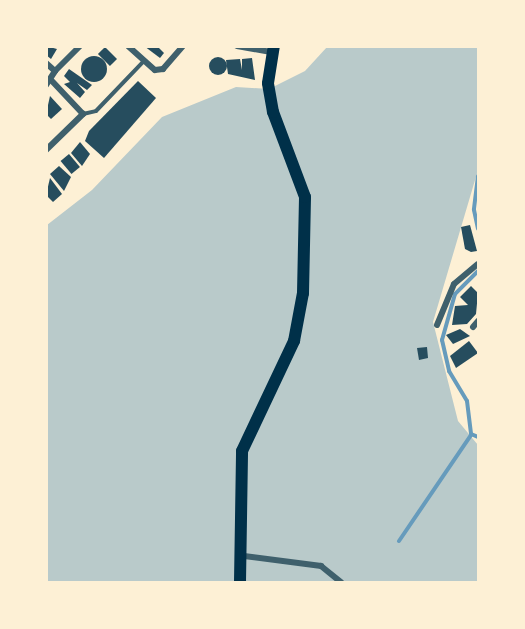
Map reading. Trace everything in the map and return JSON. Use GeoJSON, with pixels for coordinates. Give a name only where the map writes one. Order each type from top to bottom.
{"type":"FeatureCollection","features":[{"type":"Feature","properties":{"kind":"main road"},"geometry":{"type":"LineString","coordinates":[[240,582],[244,556],[242,451],[294,341],[303,293],[305,197],[273,112],[268,83],[273,49]]}},
{"type":"Feature","properties":{"kind":"street"},"geometry":{"type":"LineString","coordinates":[[46,150],[83,114],[49,83],[55,71],[80,46]]}},
{"type":"Feature","properties":{"kind":"street"},"geometry":{"type":"LineString","coordinates":[[128,46],[144,61],[164,69],[183,46]]}},
{"type":"Feature","properties":{"kind":"street"},"geometry":{"type":"LineString","coordinates":[[237,46],[273,49]]}},
{"type":"Feature","properties":{"kind":"street"},"geometry":{"type":"LineString","coordinates":[[46,63],[55,71]]}},
{"type":"Feature","properties":{"kind":"street"},"geometry":{"type":"LineString","coordinates":[[436,325],[454,284],[478,264]]}},
{"type":"Feature","properties":{"kind":"street"},"geometry":{"type":"LineString","coordinates":[[473,327],[478,321]]}},
{"type":"Feature","properties":{"kind":"street"},"geometry":{"type":"LineString","coordinates":[[244,556],[321,566],[341,582]]}},
{"type":"Feature","properties":{"kind":"lane"},"geometry":{"type":"LineString","coordinates":[[83,114],[96,111],[144,61]]}},
{"type":"Feature","properties":{"kind":"shaded area"},"geometry":{"type":"Polygon","coordinates":[[[327,47],[478,47],[478,170],[433,322],[458,421],[478,445],[478,582],[47,582],[47,225],[92,190],[162,117],[236,87],[269,89],[305,71],[327,47]]]}},
{"type":"Feature","properties":{"kind":"building"},"geometry":{"type":"Polygon","coordinates":[[[46,46],[57,49],[51,59],[46,55],[46,46]]]}},
{"type":"Feature","properties":{"kind":"building"},"geometry":{"type":"Polygon","coordinates":[[[144,46],[157,46],[164,53],[160,58],[144,46]]]}},
{"type":"Feature","properties":{"kind":"building"},"geometry":{"type":"Polygon","coordinates":[[[105,47],[117,59],[110,66],[98,54],[105,47]]]}},
{"type":"Feature","properties":{"kind":"building"},"geometry":{"type":"Polygon","coordinates":[[[94,56],[103,60],[107,69],[103,78],[94,82],[85,78],[81,69],[85,60],[94,56]]]}},
{"type":"Feature","properties":{"kind":"building"},"geometry":{"type":"Polygon","coordinates":[[[218,57],[224,60],[227,66],[224,72],[218,75],[212,72],[209,66],[212,60],[218,57]]]}},
{"type":"Feature","properties":{"kind":"building"},"geometry":{"type":"Polygon","coordinates":[[[252,58],[255,80],[228,74],[226,60],[240,59],[242,70],[242,59],[252,58]]]}},
{"type":"Feature","properties":{"kind":"building"},"geometry":{"type":"Polygon","coordinates":[[[69,69],[92,85],[87,90],[77,83],[85,92],[80,98],[64,84],[70,82],[64,76],[69,69]]]}},
{"type":"Feature","properties":{"kind":"building"},"geometry":{"type":"Polygon","coordinates":[[[138,81],[156,98],[104,158],[85,141],[89,131],[138,81]]]}},
{"type":"Feature","properties":{"kind":"building"},"geometry":{"type":"Polygon","coordinates":[[[50,96],[62,109],[51,119],[46,114],[50,96]]]}},
{"type":"Feature","properties":{"kind":"building"},"geometry":{"type":"Polygon","coordinates":[[[80,142],[90,154],[82,166],[71,153],[80,142]]]}},
{"type":"Feature","properties":{"kind":"building"},"geometry":{"type":"Polygon","coordinates":[[[69,154],[80,167],[72,174],[61,161],[69,154]]]}},
{"type":"Feature","properties":{"kind":"building"},"geometry":{"type":"Polygon","coordinates":[[[59,166],[71,177],[64,191],[50,174],[59,166]]]}},
{"type":"Feature","properties":{"kind":"building"},"geometry":{"type":"Polygon","coordinates":[[[50,178],[62,194],[53,202],[46,195],[50,178]]]}},
{"type":"Feature","properties":{"kind":"building"},"geometry":{"type":"Polygon","coordinates":[[[470,225],[477,251],[471,252],[465,249],[461,227],[470,225]]]}},
{"type":"Feature","properties":{"kind":"building"},"geometry":{"type":"Polygon","coordinates":[[[471,286],[478,293],[476,314],[467,324],[452,325],[455,306],[468,305],[460,297],[471,286]]]}},
{"type":"Feature","properties":{"kind":"building"},"geometry":{"type":"Polygon","coordinates":[[[460,329],[470,336],[453,344],[446,335],[460,329]]]}},
{"type":"Feature","properties":{"kind":"building"},"geometry":{"type":"Polygon","coordinates":[[[469,341],[478,353],[456,368],[450,356],[469,341]]]}},
{"type":"Feature","properties":{"kind":"building"},"geometry":{"type":"Polygon","coordinates":[[[427,347],[428,358],[419,360],[417,348],[427,347]]]}},
{"type":"Feature","properties":{"kind":"waterway"},"geometry":{"type":"LineString","coordinates":[[478,176],[474,210],[478,229]]}},
{"type":"Feature","properties":{"kind":"waterway"},"geometry":{"type":"LineString","coordinates":[[478,271],[455,294],[442,340],[449,371],[467,401],[471,434],[478,437]]}},
{"type":"Feature","properties":{"kind":"waterway"},"geometry":{"type":"LineString","coordinates":[[399,541],[471,435]]}}]}
